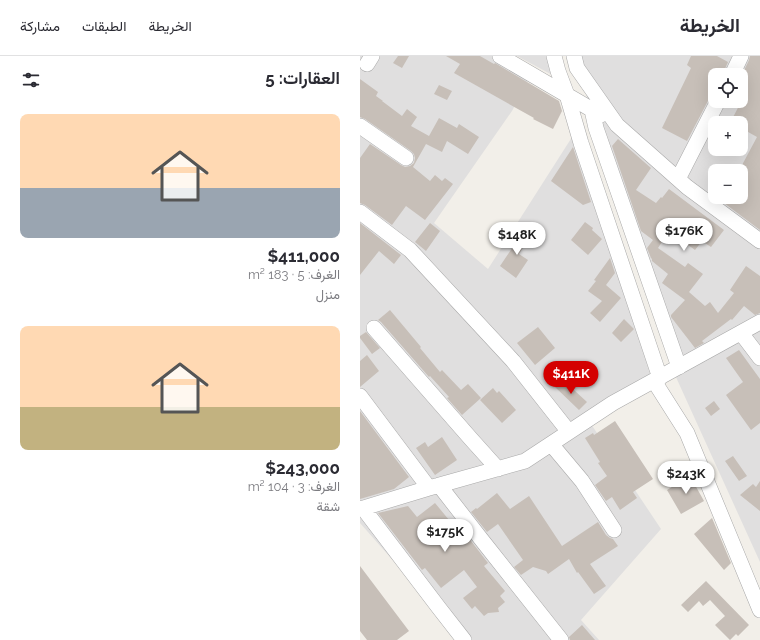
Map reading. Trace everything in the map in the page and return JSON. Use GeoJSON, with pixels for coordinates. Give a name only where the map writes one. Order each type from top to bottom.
{"type":"FeatureCollection","features":[{"type":"Feature","properties":{"kind":"street"},"geometry":{"type":"LineString","coordinates":[[500,56],[617,125],[687,187],[760,241]]}},
{"type":"Feature","properties":{"kind":"street"},"geometry":{"type":"LineString","coordinates":[[554,56],[657,379],[687,433],[760,610]]}},
{"type":"Feature","properties":{"kind":"street"},"geometry":{"type":"LineString","coordinates":[[574,56],[577,68],[617,125]]}},
{"type":"Feature","properties":{"kind":"street"},"geometry":{"type":"LineString","coordinates":[[736,68],[742,56]]}},
{"type":"Feature","properties":{"kind":"street"},"geometry":{"type":"LineString","coordinates":[[678,179],[714,108]]}},
{"type":"Feature","properties":{"kind":"street"},"geometry":{"type":"LineString","coordinates":[[592,110],[596,128],[679,367]]}},
{"type":"Feature","properties":{"kind":"street"},"geometry":{"type":"LineString","coordinates":[[360,126],[406,158]]}},
{"type":"Feature","properties":{"kind":"street"},"geometry":{"type":"LineString","coordinates":[[360,212],[410,250],[512,361],[569,432]]}},
{"type":"Feature","properties":{"kind":"street"},"geometry":{"type":"LineString","coordinates":[[464,640],[362,508],[525,461],[613,403],[760,322]]}},
{"type":"Feature","properties":{"kind":"street"},"geometry":{"type":"LineString","coordinates":[[374,328],[498,469]]}},
{"type":"Feature","properties":{"kind":"street"},"geometry":{"type":"LineString","coordinates":[[742,333],[760,358]]}},
{"type":"Feature","properties":{"kind":"street"},"geometry":{"type":"LineString","coordinates":[[360,396],[434,486],[481,540],[561,640]]}},
{"type":"Feature","properties":{"kind":"street"},"geometry":{"type":"LineString","coordinates":[[551,444],[582,481],[614,530]]}},
{"type":"Feature","properties":{"kind":"shaded area"},"geometry":{"type":"Polygon","coordinates":[[[360,56],[505,56],[532,72],[512,111],[434,223],[488,269],[574,134],[615,256],[651,377],[587,418],[661,529],[581,620],[599,640],[463,640],[360,523],[360,56]]]}},
{"type":"Feature","properties":{"kind":"shaded area"},"geometry":{"type":"Polygon","coordinates":[[[517,56],[552,56],[558,78],[517,56]]]}},
{"type":"Feature","properties":{"kind":"shaded area"},"geometry":{"type":"Polygon","coordinates":[[[574,56],[760,56],[760,562],[675,375],[574,56]]]}},
{"type":"Feature","properties":{"kind":"building"},"geometry":{"type":"Polygon","coordinates":[[[398,56],[409,56],[402,68],[393,63],[398,56]]]}},
{"type":"Feature","properties":{"kind":"building"},"geometry":{"type":"Polygon","coordinates":[[[446,56],[480,56],[494,64],[495,63],[559,101],[562,111],[553,129],[454,73],[460,64],[446,56]]]}},
{"type":"Feature","properties":{"kind":"building"},"geometry":{"type":"Polygon","coordinates":[[[691,56],[717,56],[728,62],[725,68],[708,68],[708,101],[687,141],[662,128],[691,68],[687,65],[691,56]]]}},
{"type":"Feature","properties":{"kind":"building"},"geometry":{"type":"Polygon","coordinates":[[[750,56],[760,56],[760,230],[725,204],[748,204],[748,164],[743,164],[757,137],[748,132],[748,116],[734,116],[738,108],[748,108],[748,68],[745,68],[750,56]]]}},
{"type":"Feature","properties":{"kind":"building"},"geometry":{"type":"Polygon","coordinates":[[[360,79],[378,92],[376,96],[402,116],[407,109],[417,117],[411,126],[429,136],[439,118],[457,128],[459,124],[479,137],[468,154],[447,141],[442,152],[426,144],[413,167],[430,181],[435,175],[442,181],[445,178],[453,184],[425,220],[406,206],[392,225],[360,203],[360,158],[370,144],[405,167],[414,163],[415,158],[411,151],[360,117],[360,79]]]}},
{"type":"Feature","properties":{"kind":"building"},"geometry":{"type":"Polygon","coordinates":[[[439,85],[452,91],[447,100],[434,94],[439,85]]]}},
{"type":"Feature","properties":{"kind":"building"},"geometry":{"type":"Polygon","coordinates":[[[618,139],[651,168],[636,190],[656,203],[669,189],[724,230],[711,247],[702,241],[695,250],[669,231],[658,248],[685,267],[688,263],[703,274],[689,292],[705,306],[710,302],[718,313],[734,293],[730,290],[746,266],[760,276],[760,313],[755,315],[744,306],[732,320],[731,319],[702,341],[704,343],[695,348],[671,317],[671,315],[685,300],[662,283],[668,274],[652,261],[647,248],[653,240],[641,231],[612,146],[618,139]]]}},
{"type":"Feature","properties":{"kind":"building"},"geometry":{"type":"Polygon","coordinates":[[[573,147],[591,202],[583,205],[551,181],[573,147]]]}},
{"type":"Feature","properties":{"kind":"building"},"geometry":{"type":"Polygon","coordinates":[[[585,222],[593,228],[592,230],[602,239],[588,255],[571,240],[585,222]]]}},
{"type":"Feature","properties":{"kind":"building"},"geometry":{"type":"Polygon","coordinates":[[[360,223],[401,255],[394,264],[379,251],[360,275],[360,223]]]}},
{"type":"Feature","properties":{"kind":"building"},"geometry":{"type":"Polygon","coordinates":[[[430,223],[440,231],[426,251],[415,242],[430,223]]]}},
{"type":"Feature","properties":{"kind":"building"},"geometry":{"type":"Polygon","coordinates":[[[525,229],[532,233],[519,254],[528,260],[516,278],[500,266],[525,229]]]}},
{"type":"Feature","properties":{"kind":"building"},"geometry":{"type":"Polygon","coordinates":[[[610,258],[615,273],[606,285],[621,298],[600,322],[590,313],[602,301],[588,291],[610,258]]]}},
{"type":"Feature","properties":{"kind":"building"},"geometry":{"type":"Polygon","coordinates":[[[390,310],[440,372],[442,370],[461,390],[468,384],[481,398],[462,415],[447,398],[449,397],[378,320],[390,310]]]}},
{"type":"Feature","properties":{"kind":"building"},"geometry":{"type":"Polygon","coordinates":[[[624,319],[634,329],[621,342],[612,333],[624,319]]]}},
{"type":"Feature","properties":{"kind":"building"},"geometry":{"type":"Polygon","coordinates":[[[538,327],[555,348],[535,365],[517,343],[538,327]]]}},
{"type":"Feature","properties":{"kind":"building"},"geometry":{"type":"Polygon","coordinates":[[[366,332],[380,348],[372,354],[360,338],[360,336],[366,332]]]}},
{"type":"Feature","properties":{"kind":"building"},"geometry":{"type":"Polygon","coordinates":[[[739,350],[760,379],[760,423],[751,430],[726,395],[743,382],[726,358],[739,350]]]}},
{"type":"Feature","properties":{"kind":"building"},"geometry":{"type":"Polygon","coordinates":[[[367,355],[379,371],[360,387],[360,361],[367,355]]]}},
{"type":"Feature","properties":{"kind":"building"},"geometry":{"type":"Polygon","coordinates":[[[562,379],[587,402],[579,410],[555,387],[562,379]]]}},
{"type":"Feature","properties":{"kind":"building"},"geometry":{"type":"Polygon","coordinates":[[[493,388],[497,393],[499,391],[516,410],[502,423],[480,400],[493,388]]]}},
{"type":"Feature","properties":{"kind":"building"},"geometry":{"type":"Polygon","coordinates":[[[714,401],[720,409],[711,416],[705,408],[714,401]]]}},
{"type":"Feature","properties":{"kind":"building"},"geometry":{"type":"Polygon","coordinates":[[[360,411],[409,477],[394,489],[360,499],[360,411]]]}},
{"type":"Feature","properties":{"kind":"building"},"geometry":{"type":"Polygon","coordinates":[[[615,421],[653,479],[633,492],[637,498],[620,510],[612,497],[606,501],[595,485],[607,476],[598,463],[600,462],[585,438],[593,433],[594,435],[615,421]]]}},
{"type":"Feature","properties":{"kind":"building"},"geometry":{"type":"Polygon","coordinates":[[[442,437],[457,460],[435,475],[416,448],[425,442],[428,447],[442,437]]]}},
{"type":"Feature","properties":{"kind":"building"},"geometry":{"type":"Polygon","coordinates":[[[733,456],[747,476],[739,481],[725,461],[733,456]]]}},
{"type":"Feature","properties":{"kind":"building"},"geometry":{"type":"Polygon","coordinates":[[[690,476],[704,501],[681,514],[667,490],[690,476]]]}},
{"type":"Feature","properties":{"kind":"building"},"geometry":{"type":"Polygon","coordinates":[[[760,481],[760,511],[740,495],[753,484],[756,487],[760,481]]]}},
{"type":"Feature","properties":{"kind":"building"},"geometry":{"type":"Polygon","coordinates":[[[497,493],[510,509],[529,496],[562,546],[598,522],[606,535],[613,539],[618,546],[590,564],[606,586],[594,594],[578,572],[577,573],[569,559],[548,574],[546,571],[533,567],[521,575],[514,567],[523,560],[498,524],[487,532],[471,512],[497,493]]]}},
{"type":"Feature","properties":{"kind":"building"},"geometry":{"type":"Polygon","coordinates":[[[435,503],[454,526],[458,524],[488,563],[484,566],[505,591],[500,596],[505,602],[498,608],[499,612],[488,613],[484,616],[475,606],[472,609],[463,598],[477,587],[464,570],[441,588],[425,568],[422,570],[378,513],[408,506],[417,517],[435,503]]]}},
{"type":"Feature","properties":{"kind":"building"},"geometry":{"type":"Polygon","coordinates":[[[712,518],[731,563],[724,570],[694,534],[712,518]]]}},
{"type":"Feature","properties":{"kind":"building"},"geometry":{"type":"Polygon","coordinates":[[[360,566],[409,631],[397,640],[367,640],[360,631],[360,566]]]}},
{"type":"Feature","properties":{"kind":"building"},"geometry":{"type":"Polygon","coordinates":[[[706,581],[749,625],[738,636],[736,634],[730,640],[715,625],[725,616],[710,600],[703,606],[699,601],[688,612],[681,605],[706,581]]]}},
{"type":"Feature","properties":{"kind":"building"},"geometry":{"type":"Polygon","coordinates":[[[582,625],[595,640],[570,640],[569,637],[582,625]]]}}]}
